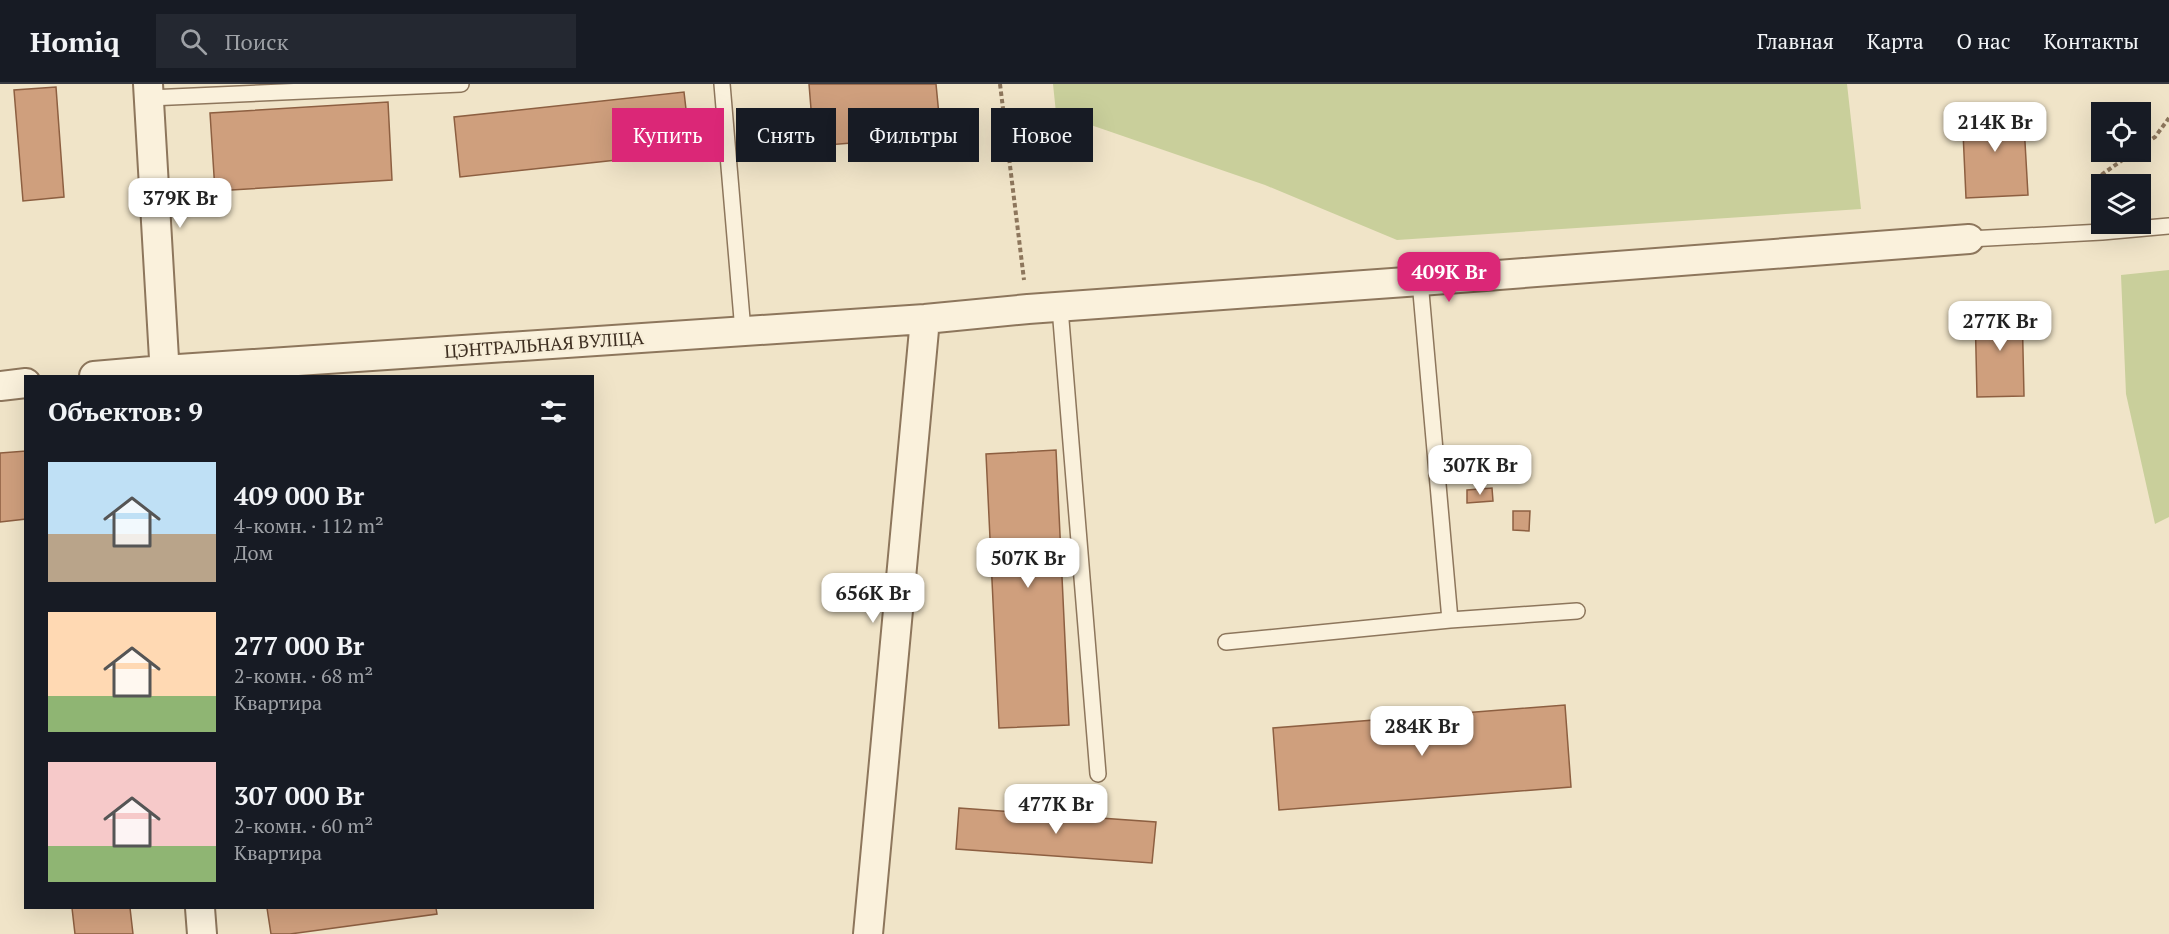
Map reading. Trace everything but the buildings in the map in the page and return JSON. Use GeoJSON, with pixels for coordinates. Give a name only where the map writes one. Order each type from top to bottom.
{"type":"FeatureCollection","features":[{"type":"Feature","properties":{"kind":"street"},"geometry":{"type":"LineString","coordinates":[[149,91],[164,373]]}},
{"type":"Feature","properties":{"kind":"street","name":"ЦЭНТРАЛЬНАЯ ВУЛІЦА"},"geometry":{"type":"LineString","coordinates":[[117,375],[925,319],[1028,309],[1420,282],[1970,239]]}},
{"type":"Feature","properties":{"kind":"street"},"geometry":{"type":"LineString","coordinates":[[868,934],[925,319]]}},
{"type":"Feature","properties":{"kind":"street"},"geometry":{"type":"LineString","coordinates":[[0,386],[24,383]]}},
{"type":"Feature","properties":{"kind":"street"},"geometry":{"type":"LineString","coordinates":[[200,909],[202,934]]}},
{"type":"Feature","properties":{"kind":"lane"},"geometry":{"type":"LineString","coordinates":[[149,91],[461,84]]}},
{"type":"Feature","properties":{"kind":"lane"},"geometry":{"type":"LineString","coordinates":[[722,84],[743,331]]}},
{"type":"Feature","properties":{"kind":"lane"},"geometry":{"type":"LineString","coordinates":[[2151,228],[2169,226]]}},
{"type":"Feature","properties":{"kind":"lane"},"geometry":{"type":"LineString","coordinates":[[1970,239],[2091,233]]}},
{"type":"Feature","properties":{"kind":"lane"},"geometry":{"type":"LineString","coordinates":[[1420,282],[1450,620]]}},
{"type":"Feature","properties":{"kind":"lane"},"geometry":{"type":"LineString","coordinates":[[1060,308],[1098,774]]}},
{"type":"Feature","properties":{"kind":"lane"},"geometry":{"type":"LineString","coordinates":[[1226,642],[1450,620],[1577,612]]}},
{"type":"Feature","properties":{"kind":"path"},"geometry":{"type":"LineString","coordinates":[[1000,84],[1028,309]]}},
{"type":"Feature","properties":{"kind":"path"},"geometry":{"type":"LineString","coordinates":[[2151,140],[2169,118]]}},
{"type":"Feature","properties":{"kind":"path"},"geometry":{"type":"LineString","coordinates":[[2103,174],[2120,162]]}},
{"type":"Feature","properties":{"kind":"green space"},"geometry":{"type":"Polygon","coordinates":[[[1053,84],[1847,84],[1861,209],[1397,240],[1265,185],[1093,126],[1093,108],[1055,108],[1053,84]]]}},
{"type":"Feature","properties":{"kind":"green space"},"geometry":{"type":"Polygon","coordinates":[[[2169,270],[2169,517],[2155,524],[2126,394],[2121,275],[2169,270]]]}}]}
